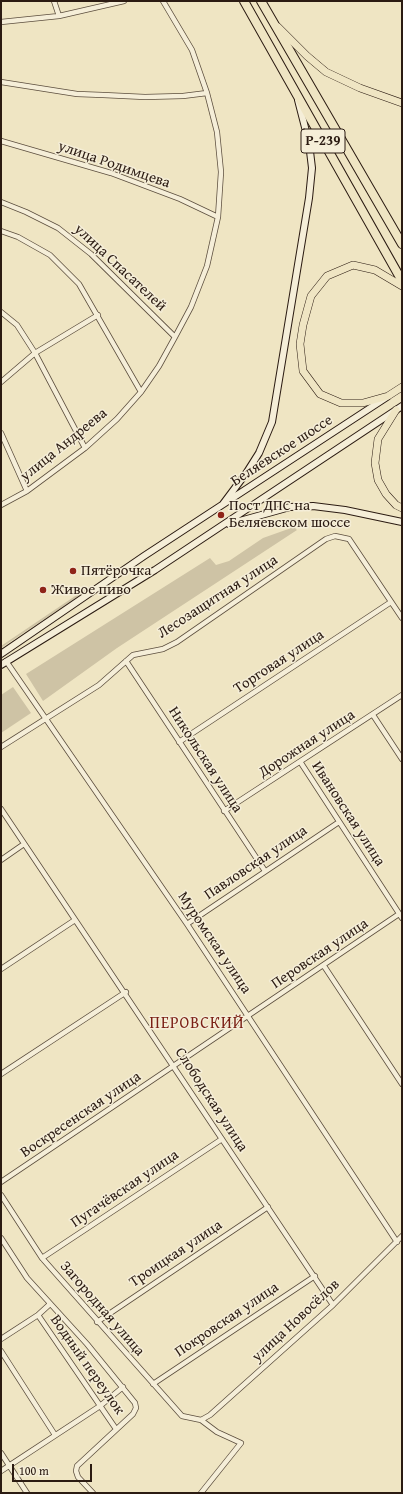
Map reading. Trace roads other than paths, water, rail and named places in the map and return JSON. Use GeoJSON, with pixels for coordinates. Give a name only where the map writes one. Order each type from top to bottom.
{"type":"FeatureCollection","features":[{"type":"Feature","properties":{"kind":"highway","name":"Р-239"},"geometry":{"type":"LineString","coordinates":[[244,1],[402,281]]}},
{"type":"Feature","properties":{"kind":"highway","name":"Р-239"},"geometry":{"type":"LineString","coordinates":[[261,1],[402,244]]}},
{"type":"Feature","properties":{"kind":"main road"},"geometry":{"type":"LineString","coordinates":[[271,19],[307,56],[326,72],[360,88],[402,103]]}},
{"type":"Feature","properties":{"kind":"main road"},"geometry":{"type":"LineString","coordinates":[[220,508],[247,472],[259,452],[272,422],[309,198],[312,168],[309,144],[296,93]]}},
{"type":"Feature","properties":{"kind":"main road"},"geometry":{"type":"LineString","coordinates":[[388,396],[363,403],[340,403],[320,394],[303,371],[300,344],[303,324],[311,296],[327,276],[354,266],[375,270],[402,286]]}},
{"type":"Feature","properties":{"kind":"main road","name":"Беляевское шоссе"},"geometry":{"type":"LineString","coordinates":[[1,654],[144,556],[220,508],[402,387]]}},
{"type":"Feature","properties":{"kind":"main road"},"geometry":{"type":"LineString","coordinates":[[399,408],[378,439],[375,463],[378,480],[386,494],[396,505],[402,508]]}},
{"type":"Feature","properties":{"kind":"main road","name":"Беляевское шоссе"},"geometry":{"type":"LineString","coordinates":[[4,663],[224,525],[399,408]]}},
{"type":"Feature","properties":{"kind":"main road"},"geometry":{"type":"LineString","coordinates":[[224,525],[290,507],[313,506],[345,510],[402,522]]}},
{"type":"Feature","properties":{"kind":"street"},"geometry":{"type":"LineString","coordinates":[[54,1],[59,16]]}},
{"type":"Feature","properties":{"kind":"street"},"geometry":{"type":"LineString","coordinates":[[1,22],[59,16],[124,1]]}},
{"type":"Feature","properties":{"kind":"street","name":"улица Андреева"},"geometry":{"type":"LineString","coordinates":[[1,506],[27,491],[84,448],[117,419],[141,392],[159,366],[191,307],[207,266],[218,217],[221,172],[217,132],[207,93],[192,50],[163,1]]}},
{"type":"Feature","properties":{"kind":"street"},"geometry":{"type":"LineString","coordinates":[[1,82],[77,94],[145,97],[183,96],[207,93]]}},
{"type":"Feature","properties":{"kind":"street","name":"улица Родимцева"},"geometry":{"type":"LineString","coordinates":[[1,141],[111,173],[180,199],[218,217]]}},
{"type":"Feature","properties":{"kind":"street","name":"улица Спасателей"},"geometry":{"type":"LineString","coordinates":[[1,202],[26,212],[58,228],[91,254],[175,337]]}},
{"type":"Feature","properties":{"kind":"street"},"geometry":{"type":"LineString","coordinates":[[1,231],[18,237],[50,255],[79,284],[141,392]]}},
{"type":"Feature","properties":{"kind":"street"},"geometry":{"type":"LineString","coordinates":[[1,312],[18,325],[35,353],[84,448]]}},
{"type":"Feature","properties":{"kind":"street"},"geometry":{"type":"LineString","coordinates":[[1,382],[35,353],[98,315]]}},
{"type":"Feature","properties":{"kind":"street"},"geometry":{"type":"LineString","coordinates":[[1,433],[27,491]]}},
{"type":"Feature","properties":{"kind":"street","name":"Лесозащитная улица"},"geometry":{"type":"LineString","coordinates":[[1,747],[46,717],[99,685],[137,653],[158,650],[177,642],[326,539],[335,536],[350,539],[391,602]]}},
{"type":"Feature","properties":{"kind":"street"},"geometry":{"type":"LineString","coordinates":[[391,602],[402,618]]}},
{"type":"Feature","properties":{"kind":"street","name":"Торговая улица"},"geometry":{"type":"LineString","coordinates":[[179,742],[391,602]]}},
{"type":"Feature","properties":{"kind":"street","name":"Никольская улица"},"geometry":{"type":"LineString","coordinates":[[126,661],[265,871]]}},
{"type":"Feature","properties":{"kind":"street","name":"Муромская улица"},"geometry":{"type":"LineString","coordinates":[[4,663],[46,717],[187,924],[397,1242]]}},
{"type":"Feature","properties":{"kind":"street","name":"Дорожная улица"},"geometry":{"type":"LineString","coordinates":[[224,811],[301,763],[402,695]]}},
{"type":"Feature","properties":{"kind":"street"},"geometry":{"type":"LineString","coordinates":[[373,715],[402,759]]}},
{"type":"Feature","properties":{"kind":"street","name":"Ивановская улица"},"geometry":{"type":"LineString","coordinates":[[301,763],[401,916]]}},
{"type":"Feature","properties":{"kind":"street","name":"Слободская улица"},"geometry":{"type":"LineString","coordinates":[[1,809],[75,920],[126,992],[333,1305]]}},
{"type":"Feature","properties":{"kind":"street","name":"Павловская улица"},"geometry":{"type":"LineString","coordinates":[[187,924],[339,822]]}},
{"type":"Feature","properties":{"kind":"street"},"geometry":{"type":"LineString","coordinates":[[1,860],[24,844]]}},
{"type":"Feature","properties":{"kind":"street","name":"Перовская улица"},"geometry":{"type":"LineString","coordinates":[[175,1067],[324,966],[401,916]]}},
{"type":"Feature","properties":{"kind":"street"},"geometry":{"type":"LineString","coordinates":[[1,969],[75,920]]}},
{"type":"Feature","properties":{"kind":"street"},"geometry":{"type":"LineString","coordinates":[[324,966],[402,1084]]}},
{"type":"Feature","properties":{"kind":"street"},"geometry":{"type":"LineString","coordinates":[[1,1074],[126,992]]}},
{"type":"Feature","properties":{"kind":"street","name":"Воскресенская улица"},"geometry":{"type":"LineString","coordinates":[[1,1182],[175,1067]]}},
{"type":"Feature","properties":{"kind":"street","name":"Пугачёвская улица"},"geometry":{"type":"LineString","coordinates":[[42,1258],[222,1139]]}},
{"type":"Feature","properties":{"kind":"street","name":"Загородная улица"},"geometry":{"type":"LineString","coordinates":[[1,1195],[42,1258],[97,1322],[182,1416],[202,1420]]}},
{"type":"Feature","properties":{"kind":"street","name":"Троицкая улица"},"geometry":{"type":"LineString","coordinates":[[97,1322],[268,1207]]}},
{"type":"Feature","properties":{"kind":"street","name":"улица Новосёлов"},"geometry":{"type":"LineString","coordinates":[[202,1420],[210,1415],[333,1305],[402,1236]]}},
{"type":"Feature","properties":{"kind":"street"},"geometry":{"type":"LineString","coordinates":[[1,1238],[27,1278],[133,1399],[136,1408],[133,1414],[77,1466],[76,1471],[78,1477],[93,1493]]}},
{"type":"Feature","properties":{"kind":"street"},"geometry":{"type":"LineString","coordinates":[[1,1249],[6,1246]]}},
{"type":"Feature","properties":{"kind":"street","name":"Покровская улица"},"geometry":{"type":"LineString","coordinates":[[153,1384],[315,1276]]}},
{"type":"Feature","properties":{"kind":"street"},"geometry":{"type":"LineString","coordinates":[[1,1339],[38,1315],[50,1304]]}},
{"type":"Feature","properties":{"kind":"street","name":"Водный переулок"},"geometry":{"type":"LineString","coordinates":[[38,1315],[116,1429]]}},
{"type":"Feature","properties":{"kind":"street"},"geometry":{"type":"LineString","coordinates":[[1,1351],[55,1435]]}},
{"type":"Feature","properties":{"kind":"street"},"geometry":{"type":"LineString","coordinates":[[1,1471],[100,1406],[123,1387]]}},
{"type":"Feature","properties":{"kind":"street"},"geometry":{"type":"LineString","coordinates":[[201,1493],[241,1444],[218,1432],[202,1420]]}},
{"type":"Feature","properties":{"kind":"street"},"geometry":{"type":"LineString","coordinates":[[1,1453],[27,1493]]}},
{"type":"Feature","properties":{"kind":"place","name":"Пост ДПС на Беляевском шоссе"},"geometry":{"type":"Point","coordinates":[221,515]}},
{"type":"Feature","properties":{"kind":"place","name":"Пятёрочка"},"geometry":{"type":"Point","coordinates":[73,571]}},
{"type":"Feature","properties":{"kind":"place","name":"Живое пиво"},"geometry":{"type":"Point","coordinates":[43,590]}},
{"type":"Feature","properties":{"kind":"district","name":"ПЕРОВСКИЙ"},"geometry":{"type":"Point","coordinates":[197,1024]}}]}
